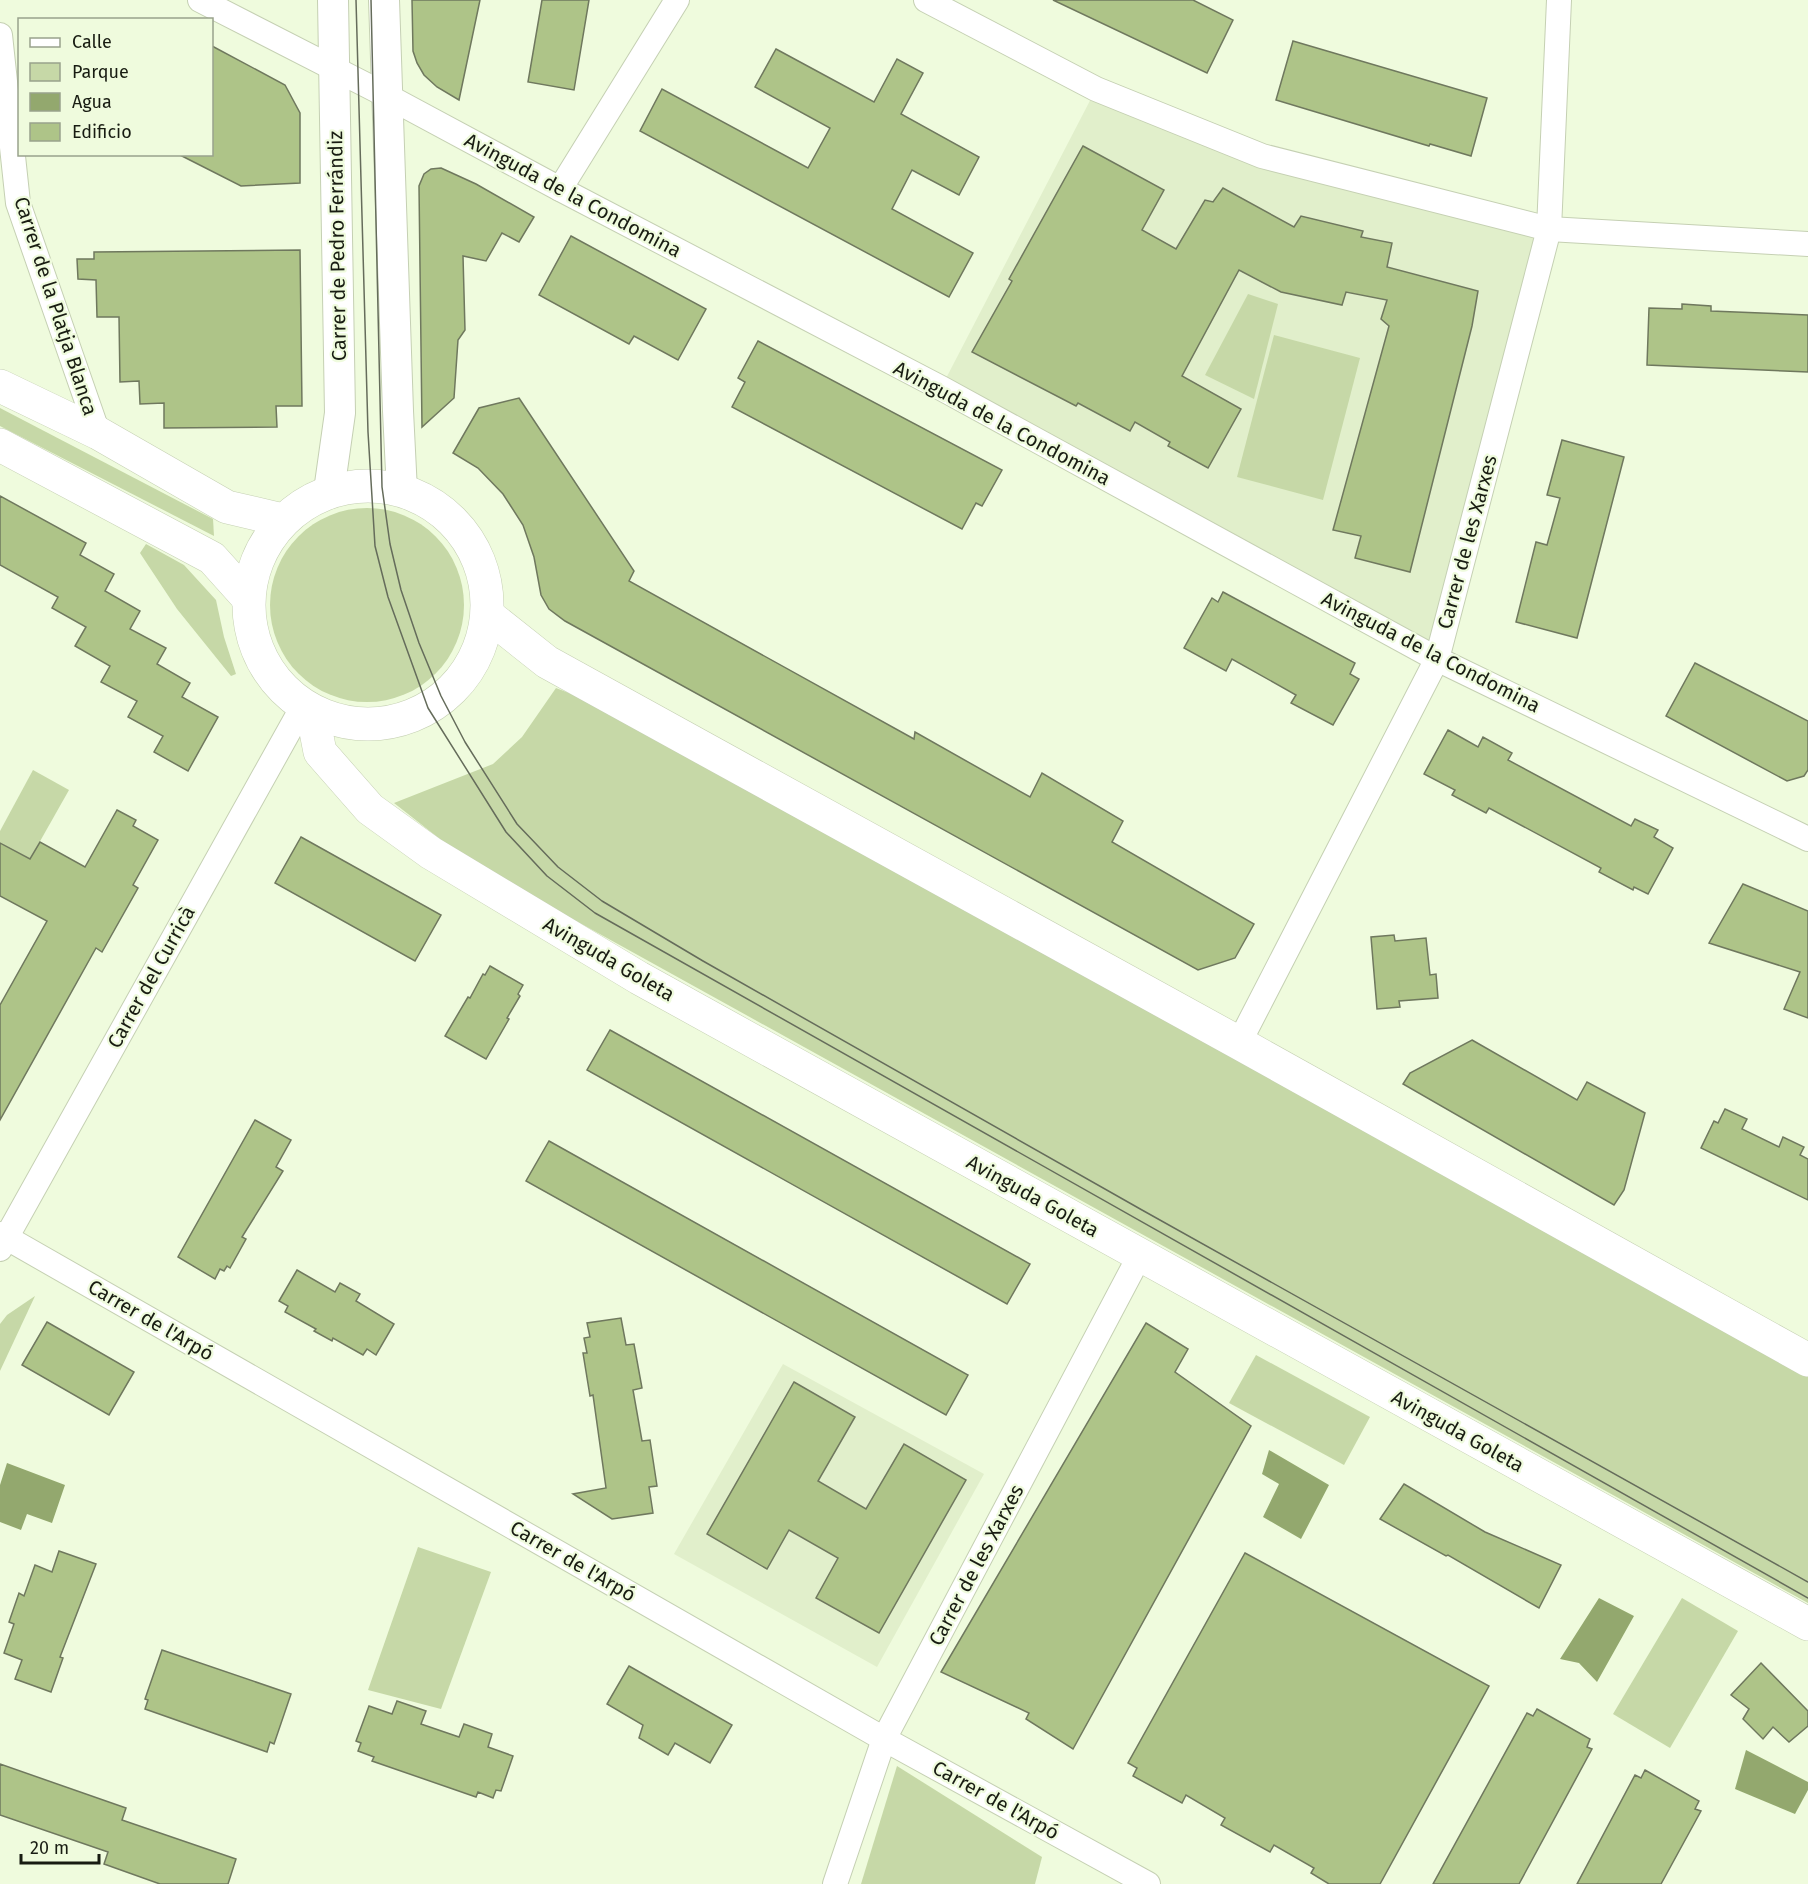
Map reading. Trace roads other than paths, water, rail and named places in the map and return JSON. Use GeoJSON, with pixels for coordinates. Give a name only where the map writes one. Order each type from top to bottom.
{"type":"FeatureCollection","features":[{"type":"Feature","properties":{"kind":"main road"},"geometry":{"type":"LineString","coordinates":[[0,386],[98,433],[227,507],[283,520]]}},
{"type":"Feature","properties":{"kind":"main road"},"geometry":{"type":"LineString","coordinates":[[0,445],[212,558],[247,597]]}},
{"type":"Feature","properties":{"kind":"main road"},"geometry":{"type":"LineString","coordinates":[[370,485],[402,491],[432,505],[462,533],[480,568],[489,590],[489,616],[482,651],[462,677],[429,708],[404,718],[356,724],[307,709],[275,681],[255,647],[247,597],[257,556],[283,520],[307,501],[329,491],[370,485]]}},
{"type":"Feature","properties":{"kind":"main road"},"geometry":{"type":"LineString","coordinates":[[489,616],[548,662],[1808,1360]]}},
{"type":"Feature","properties":{"kind":"main road","name":"Avinguda Goleta"},"geometry":{"type":"LineString","coordinates":[[307,709],[320,752],[370,809],[430,853],[639,978],[1808,1624]]}},
{"type":"Feature","properties":{"kind":"street","name":"Avinguda de la Condomina"},"geometry":{"type":"LineString","coordinates":[[200,0],[388,96],[560,189],[941,388],[1437,659],[1808,839]]}},
{"type":"Feature","properties":{"kind":"street","name":"Carrer de Pedro Ferrándiz"},"geometry":{"type":"LineString","coordinates":[[329,491],[340,413],[333,0]]}},
{"type":"Feature","properties":{"kind":"street"},"geometry":{"type":"LineString","coordinates":[[384,0],[402,491]]}},
{"type":"Feature","properties":{"kind":"street"},"geometry":{"type":"LineString","coordinates":[[560,189],[678,0]]}},
{"type":"Feature","properties":{"kind":"street"},"geometry":{"type":"LineString","coordinates":[[927,0],[1096,89],[1262,156],[1549,230],[1808,244]]}},
{"type":"Feature","properties":{"kind":"street","name":"Carrer de les Xarxes"},"geometry":{"type":"LineString","coordinates":[[1239,1043],[1437,659],[1549,230],[1559,0]]}},
{"type":"Feature","properties":{"kind":"street","name":"Carrer de la Platja Blanca"},"geometry":{"type":"LineString","coordinates":[[0,35],[18,203],[98,433]]}},
{"type":"Feature","properties":{"kind":"street","name":"Carrer del Curricà"},"geometry":{"type":"LineString","coordinates":[[2,1240],[307,709]]}},
{"type":"Feature","properties":{"kind":"street","name":"Carrer de l'Arpó"},"geometry":{"type":"LineString","coordinates":[[2,1240],[884,1739],[1148,1884]]}},
{"type":"Feature","properties":{"kind":"street","name":"Carrer de les Xarxes"},"geometry":{"type":"LineString","coordinates":[[835,1884],[884,1739],[1140,1255]]}},
{"type":"Feature","properties":{"kind":"water"},"geometry":{"type":"Polygon","coordinates":[[[1269,1450],[1329,1485],[1301,1539],[1263,1517],[1279,1484],[1262,1474],[1269,1450]]]}},
{"type":"Feature","properties":{"kind":"water"},"geometry":{"type":"Polygon","coordinates":[[[7,1463],[65,1485],[52,1523],[27,1514],[21,1530],[0,1522],[0,1485],[7,1463]]]}},
{"type":"Feature","properties":{"kind":"water"},"geometry":{"type":"Polygon","coordinates":[[[1599,1598],[1634,1616],[1597,1682],[1579,1663],[1560,1659],[1599,1598]]]}},
{"type":"Feature","properties":{"kind":"water"},"geometry":{"type":"Polygon","coordinates":[[[1746,1750],[1808,1782],[1808,1790],[1795,1814],[1735,1789],[1746,1750]]]}},
{"type":"Feature","properties":{"kind":"tram line"},"geometry":{"type":"LineString","coordinates":[[356,0],[368,432],[375,546],[388,597],[428,708],[506,832],[547,876],[595,913],[1808,1598]]}},
{"type":"Feature","properties":{"kind":"tram line"},"geometry":{"type":"LineString","coordinates":[[371,0],[382,487],[390,544],[401,590],[419,643],[441,696],[465,742],[517,824],[558,867],[602,901],[703,961],[1142,1210],[1808,1582]]}}]}
